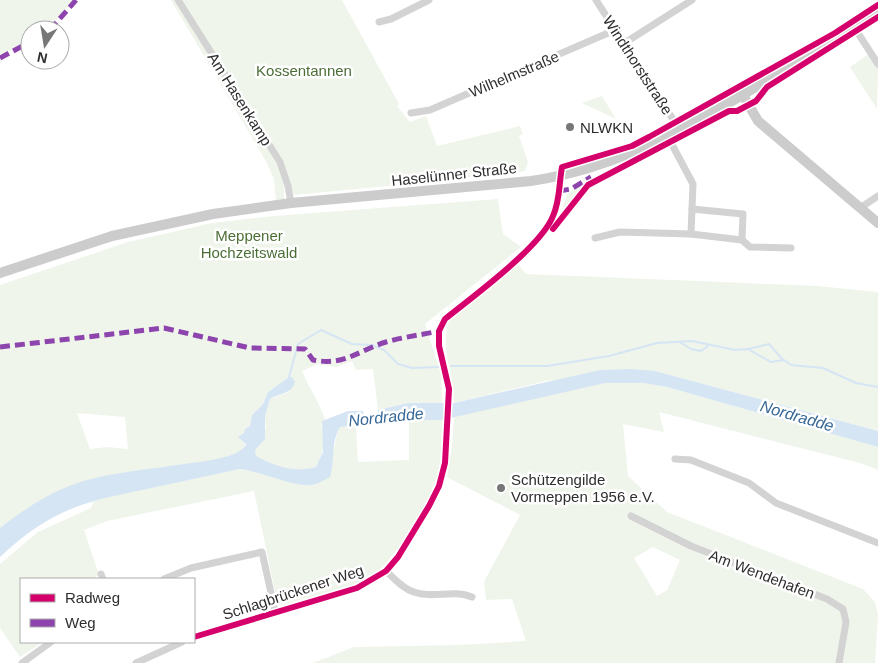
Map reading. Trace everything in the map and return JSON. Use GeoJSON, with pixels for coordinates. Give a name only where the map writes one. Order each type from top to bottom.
{"type":"FeatureCollection","features":[{"type":"Feature","properties":{"kind":"street","name":"Am Hasenkamp"},"geometry":{"type":"LineString","coordinates":[[178,0],[280,162],[291,203]]}},
{"type":"Feature","properties":{"kind":"street"},"geometry":{"type":"LineString","coordinates":[[379,22],[391,19],[429,0]]}},
{"type":"Feature","properties":{"kind":"street","name":"Windthorststraße"},"geometry":{"type":"LineString","coordinates":[[596,0],[680,130]]}},
{"type":"Feature","properties":{"kind":"street"},"geometry":{"type":"LineString","coordinates":[[623,44],[692,0]]}},
{"type":"Feature","properties":{"kind":"street","name":"Haselünner Straße"},"geometry":{"type":"LineString","coordinates":[[0,273],[112,236],[213,214],[291,203],[449,190],[560,177],[634,153],[668,137],[743,95],[854,27],[878,10]]}},
{"type":"Feature","properties":{"kind":"street"},"geometry":{"type":"LineString","coordinates":[[854,27],[878,64]]}},
{"type":"Feature","properties":{"kind":"street","name":"Wilhelmstraße"},"geometry":{"type":"LineString","coordinates":[[411,112],[430,110],[615,30]]}},
{"type":"Feature","properties":{"kind":"street"},"geometry":{"type":"LineString","coordinates":[[743,95],[758,122],[878,223]]}},
{"type":"Feature","properties":{"kind":"street"},"geometry":{"type":"LineString","coordinates":[[668,137],[693,184],[692,234]]}},
{"type":"Feature","properties":{"kind":"street","name":"Schlagbrückener Weg"},"geometry":{"type":"LineString","coordinates":[[195,637],[275,611],[357,588],[386,571],[416,531],[439,486],[445,463],[449,389],[447,372],[439,346],[439,332],[445,319],[515,260],[543,233],[553,217],[560,177]]}},
{"type":"Feature","properties":{"kind":"street"},"geometry":{"type":"LineString","coordinates":[[860,208],[878,196]]}},
{"type":"Feature","properties":{"kind":"street"},"geometry":{"type":"LineString","coordinates":[[692,209],[743,214],[742,240]]}},
{"type":"Feature","properties":{"kind":"street"},"geometry":{"type":"LineString","coordinates":[[595,238],[620,232],[692,234],[742,240],[750,247],[792,248]]}},
{"type":"Feature","properties":{"kind":"street"},"geometry":{"type":"LineString","coordinates":[[676,459],[691,460],[749,483],[776,503],[878,543]]}},
{"type":"Feature","properties":{"kind":"street","name":"Am Wendehafen"},"geometry":{"type":"LineString","coordinates":[[630,516],[691,546],[827,599],[843,609],[846,622],[839,663]]}},
{"type":"Feature","properties":{"kind":"street"},"geometry":{"type":"LineString","coordinates":[[166,578],[191,568],[262,552],[275,611]]}},
{"type":"Feature","properties":{"kind":"street","name":"Schlagbrückener Weg"},"geometry":{"type":"LineString","coordinates":[[386,571],[414,592],[423,594],[462,593],[472,597]]}},
{"type":"Feature","properties":{"kind":"street"},"geometry":{"type":"LineString","coordinates":[[22,663],[50,643]]}},
{"type":"Feature","properties":{"kind":"street"},"geometry":{"type":"LineString","coordinates":[[136,663],[180,643]]}},
{"type":"Feature","properties":{"kind":"green space"},"geometry":{"type":"Polygon","coordinates":[[[0,0],[74,0],[56,20],[20,20],[20,45],[0,55],[0,0]]]}},
{"type":"Feature","properties":{"kind":"green space"},"geometry":{"type":"Polygon","coordinates":[[[171,0],[174,0],[278,163],[284,187],[284,199],[276,200],[274,180],[267,163],[171,0]]]}},
{"type":"Feature","properties":{"kind":"green space","name":"Kossentannen"},"geometry":{"type":"Polygon","coordinates":[[[181,0],[342,0],[399,104],[397,106],[410,122],[426,116],[437,146],[520,126],[523,134],[519,136],[528,162],[525,171],[294,195],[282,162],[181,0]]]}},
{"type":"Feature","properties":{"kind":"green space"},"geometry":{"type":"Polygon","coordinates":[[[869,54],[878,68],[877,109],[850,67],[869,54]]]}},
{"type":"Feature","properties":{"kind":"green space"},"geometry":{"type":"Polygon","coordinates":[[[602,96],[616,119],[582,103],[602,96]]]}},
{"type":"Feature","properties":{"kind":"green space"},"geometry":{"type":"Polygon","coordinates":[[[589,179],[590,182],[560,218],[567,194],[589,179]]]}},
{"type":"Feature","properties":{"kind":"green space","name":"Meppener Hochzeitswald"},"geometry":{"type":"Polygon","coordinates":[[[498,199],[503,234],[521,247],[425,324],[441,374],[442,403],[408,403],[378,410],[373,369],[356,370],[352,361],[336,367],[318,364],[302,371],[325,419],[321,424],[324,441],[321,456],[316,467],[308,469],[285,468],[255,456],[255,450],[266,428],[265,417],[270,399],[289,392],[289,377],[268,392],[263,404],[252,415],[250,426],[245,429],[245,448],[234,454],[176,467],[114,475],[72,486],[46,498],[0,528],[0,285],[128,242],[212,223],[274,216],[498,199]],[[77,413],[90,449],[107,447],[128,449],[125,417],[77,413]]]}},
{"type":"Feature","properties":{"kind":"green space"},"geometry":{"type":"Polygon","coordinates":[[[518,264],[526,274],[818,286],[878,292],[878,431],[655,371],[546,381],[454,403],[454,393],[446,352],[446,332],[449,322],[518,264]]]}},
{"type":"Feature","properties":{"kind":"green space"},"geometry":{"type":"Polygon","coordinates":[[[605,383],[643,383],[667,387],[878,447],[878,470],[860,463],[659,412],[664,432],[623,424],[628,476],[667,512],[863,589],[875,602],[878,615],[875,663],[313,663],[354,647],[459,645],[526,641],[512,599],[486,600],[484,582],[520,515],[447,477],[454,417],[559,391],[605,383]],[[653,547],[634,558],[657,596],[667,590],[680,560],[653,547]]]}},
{"type":"Feature","properties":{"kind":"green space"},"geometry":{"type":"Polygon","coordinates":[[[409,420],[442,420],[438,473],[428,499],[390,559],[380,570],[360,582],[282,605],[277,601],[254,491],[107,521],[84,530],[99,575],[94,578],[20,578],[20,643],[41,643],[20,657],[0,628],[0,564],[38,532],[91,508],[94,500],[240,469],[311,485],[335,446],[337,431],[340,427],[356,426],[358,462],[409,460],[409,420]]]}},
{"type":"Feature","properties":{"kind":"water","name":"Nordradde"},"geometry":{"type":"Polygon","coordinates":[[[631,369],[655,371],[878,431],[878,447],[667,387],[643,383],[605,383],[442,420],[409,420],[340,427],[335,438],[330,477],[316,484],[296,484],[240,469],[105,498],[75,507],[48,520],[24,536],[0,557],[0,528],[34,504],[62,489],[99,477],[209,460],[237,453],[246,444],[238,437],[250,426],[252,415],[263,404],[268,392],[289,377],[292,377],[295,382],[291,389],[270,399],[265,417],[265,439],[255,450],[256,456],[270,463],[292,469],[308,469],[316,467],[323,452],[322,421],[348,411],[363,411],[364,415],[378,413],[378,410],[408,403],[454,403],[600,370],[631,369]]]}},
{"type":"Feature","properties":{"kind":"waterway"},"geometry":{"type":"LineString","coordinates":[[289,377],[298,344],[321,330],[352,344],[372,345],[384,350],[398,364],[412,368],[439,367]]}},
{"type":"Feature","properties":{"kind":"waterway"},"geometry":{"type":"LineString","coordinates":[[451,366],[547,366],[609,356],[657,343],[692,341],[735,350],[748,349],[771,362],[784,360],[791,365],[823,368],[856,383],[878,387]]}},
{"type":"Feature","properties":{"kind":"waterway"},"geometry":{"type":"LineString","coordinates":[[680,342],[691,349],[701,351],[708,346]]}},
{"type":"Feature","properties":{"kind":"waterway"},"geometry":{"type":"LineString","coordinates":[[748,349],[769,344],[783,360]]}},
{"type":"Feature","properties":{"kind":"marked path"},"geometry":{"type":"LineString","coordinates":[[59,20],[76,0]]}},
{"type":"Feature","properties":{"kind":"marked path"},"geometry":{"type":"LineString","coordinates":[[0,58],[20,47]]}},
{"type":"Feature","properties":{"kind":"marked path"},"geometry":{"type":"LineString","coordinates":[[559,191],[571,189],[591,177]]}},
{"type":"Feature","properties":{"kind":"marked path"},"geometry":{"type":"LineString","coordinates":[[0,347],[164,328],[250,348],[305,349],[313,360],[334,361],[351,357],[386,342],[439,331]]}},
{"type":"Feature","properties":{"kind":"cycle path"},"geometry":{"type":"LineString","coordinates":[[195,637],[357,588],[386,571],[398,557],[429,506],[439,486],[445,463],[449,389],[439,346],[439,331],[445,319],[505,271],[535,242],[546,228],[557,204],[562,167],[632,146],[835,33],[878,5]]}},
{"type":"Feature","properties":{"kind":"cycle path"},"geometry":{"type":"LineString","coordinates":[[553,229],[588,185],[729,111],[737,111],[756,101],[767,87],[878,17]]}},
{"type":"Feature","properties":{"kind":"place","name":"NLWKN"},"geometry":{"type":"Point","coordinates":[570,127]}},
{"type":"Feature","properties":{"kind":"place","name":"Schützengilde Vormeppen 1956 e.V."},"geometry":{"type":"Point","coordinates":[501,488]}}]}
